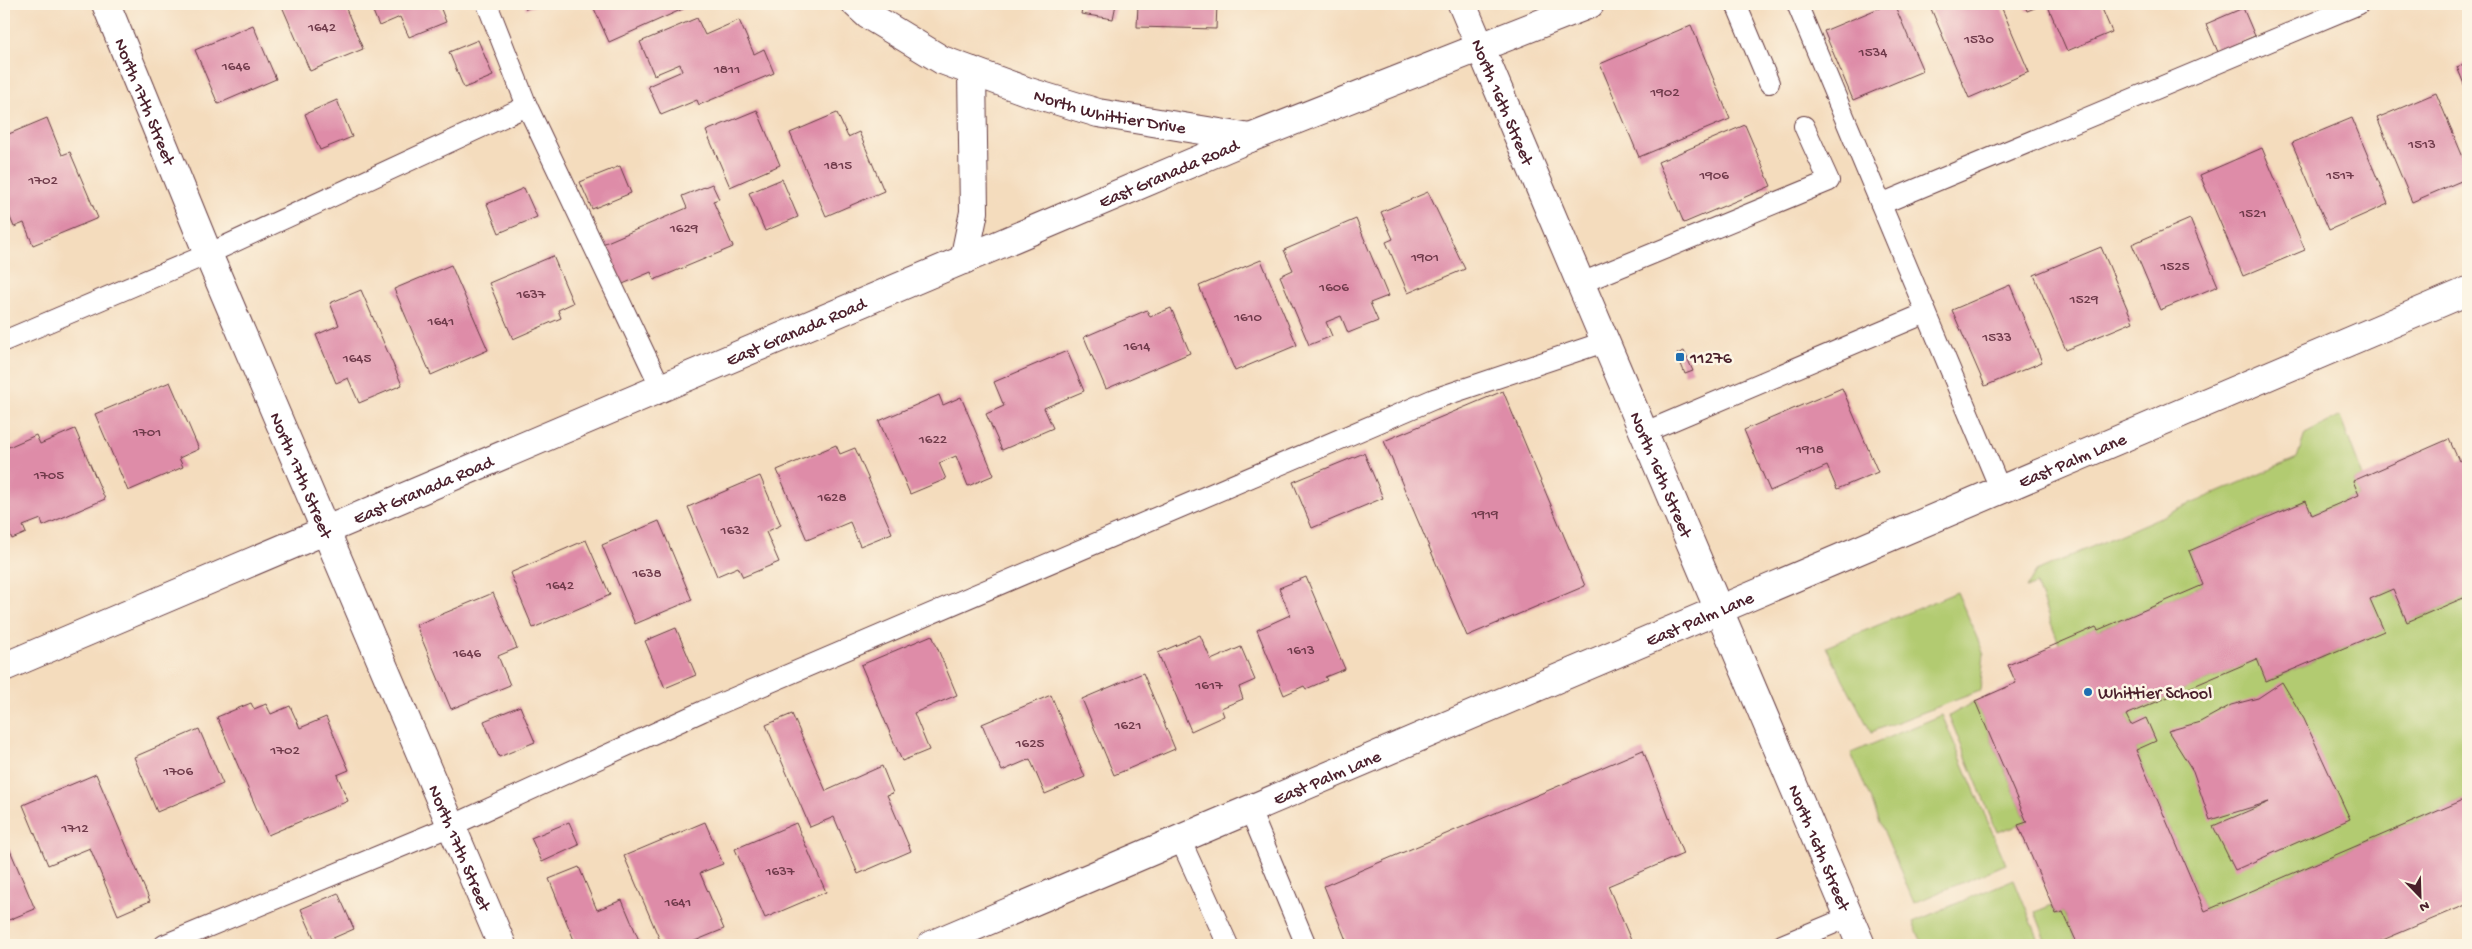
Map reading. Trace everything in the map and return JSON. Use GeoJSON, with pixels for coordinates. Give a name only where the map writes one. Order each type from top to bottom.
{"type":"FeatureCollection","features":[{"type":"Feature","properties":{"kind":"street","name":"North 17th Street"},"geometry":{"type":"LineString","coordinates":[[106,4],[208,254],[502,945]]}},
{"type":"Feature","properties":{"kind":"street","name":"North Whittier Drive"},"geometry":{"type":"LineString","coordinates":[[856,4],[868,15],[942,60],[972,71],[1098,113],[1250,138]]}},
{"type":"Feature","properties":{"kind":"street","name":"North 16th Street"},"geometry":{"type":"LineString","coordinates":[[1462,4],[1579,284],[1721,610],[1861,945]]}},
{"type":"Feature","properties":{"kind":"street","name":"East Granada Road"},"geometry":{"type":"LineString","coordinates":[[4,667],[1250,138],[1590,4]]}},
{"type":"Feature","properties":{"kind":"street"},"geometry":{"type":"LineString","coordinates":[[964,260],[974,212],[972,71]]}},
{"type":"Feature","properties":{"kind":"street","name":"East Palm Lane"},"geometry":{"type":"LineString","coordinates":[[931,945],[2468,291]]}},
{"type":"Feature","properties":{"kind":"lane"},"geometry":{"type":"LineString","coordinates":[[487,4],[527,106],[661,388]]}},
{"type":"Feature","properties":{"kind":"lane"},"geometry":{"type":"LineString","coordinates":[[1736,4],[1769,83]]}},
{"type":"Feature","properties":{"kind":"lane"},"geometry":{"type":"LineString","coordinates":[[1797,4],[2001,491]]}},
{"type":"Feature","properties":{"kind":"lane"},"geometry":{"type":"LineString","coordinates":[[1881,204],[2359,4]]}},
{"type":"Feature","properties":{"kind":"lane"},"geometry":{"type":"LineString","coordinates":[[4,341],[208,254],[527,106]]}},
{"type":"Feature","properties":{"kind":"lane"},"geometry":{"type":"LineString","coordinates":[[1579,284],[1828,181],[1804,126]]}},
{"type":"Feature","properties":{"kind":"lane"},"geometry":{"type":"LineString","coordinates":[[1643,433],[1926,313]]}},
{"type":"Feature","properties":{"kind":"lane"},"geometry":{"type":"LineString","coordinates":[[164,945],[451,826],[703,711],[1434,399],[1604,342]]}},
{"type":"Feature","properties":{"kind":"lane"},"geometry":{"type":"LineString","coordinates":[[1250,810],[1306,945]]}},
{"type":"Feature","properties":{"kind":"lane"},"geometry":{"type":"LineString","coordinates":[[1180,839],[1228,945]]}},
{"type":"Feature","properties":{"kind":"lane"},"geometry":{"type":"LineString","coordinates":[[1782,945],[1849,917]]}},
{"type":"Feature","properties":{"kind":"green space"},"geometry":{"type":"Polygon","coordinates":[[[2340,416],[2363,477],[2353,481],[2359,495],[2312,515],[2305,501],[2189,551],[2203,585],[2098,630],[2096,627],[2059,644],[2036,584],[2026,588],[2036,571],[2297,458],[2305,434],[2340,416]]]}},
{"type":"Feature","properties":{"kind":"green space"},"geometry":{"type":"Polygon","coordinates":[[[2393,589],[2407,622],[2465,598],[2468,606],[2468,798],[2205,911],[2136,750],[2155,741],[2146,719],[2131,725],[2126,715],[2257,659],[2267,681],[2384,631],[2370,599],[2393,589]]]}},
{"type":"Feature","properties":{"kind":"green space"},"geometry":{"type":"Polygon","coordinates":[[[1957,592],[1984,654],[1980,691],[1871,732],[1826,647],[1957,592]]]}},
{"type":"Feature","properties":{"kind":"green space"},"geometry":{"type":"Polygon","coordinates":[[[1975,701],[2027,822],[1997,832],[1949,716],[1975,701]]]}},
{"type":"Feature","properties":{"kind":"green space"},"geometry":{"type":"Polygon","coordinates":[[[1942,715],[2006,864],[1914,903],[1851,753],[1942,715]]]}},
{"type":"Feature","properties":{"kind":"green space"},"geometry":{"type":"Polygon","coordinates":[[[2014,879],[2041,945],[1923,945],[1913,922],[2014,879]]]}},
{"type":"Feature","properties":{"kind":"green space"},"geometry":{"type":"Polygon","coordinates":[[[2052,905],[2056,914],[2063,912],[2078,945],[2048,945],[2035,912],[2052,905]]]}},
{"type":"Feature","properties":{"kind":"building"},"geometry":{"type":"Polygon","coordinates":[[[281,4],[344,4],[363,49],[310,71],[281,4]]]}},
{"type":"Feature","properties":{"kind":"building"},"geometry":{"type":"Polygon","coordinates":[[[370,4],[439,4],[446,22],[409,37],[400,17],[379,26],[370,4]]]}},
{"type":"Feature","properties":{"kind":"building"},"geometry":{"type":"Polygon","coordinates":[[[524,4],[539,4],[526,9],[524,4]]]}},
{"type":"Feature","properties":{"kind":"building"},"geometry":{"type":"Polygon","coordinates":[[[592,4],[694,4],[609,42],[592,4]]]}},
{"type":"Feature","properties":{"kind":"building"},"geometry":{"type":"Polygon","coordinates":[[[1083,4],[1116,4],[1113,19],[1081,14],[1083,4]]]}},
{"type":"Feature","properties":{"kind":"building"},"geometry":{"type":"Polygon","coordinates":[[[1138,4],[1217,4],[1216,29],[1137,27],[1138,4]]]}},
{"type":"Feature","properties":{"kind":"building"},"geometry":{"type":"Polygon","coordinates":[[[1889,4],[1894,4],[1923,71],[1853,100],[1824,31],[1889,4]]]}},
{"type":"Feature","properties":{"kind":"building"},"geometry":{"type":"Polygon","coordinates":[[[1929,4],[2000,4],[2029,72],[1969,98],[1929,4]]]}},
{"type":"Feature","properties":{"kind":"building"},"geometry":{"type":"Polygon","coordinates":[[[2024,4],[2045,4],[2027,11],[2024,4]]]}},
{"type":"Feature","properties":{"kind":"building"},"geometry":{"type":"Polygon","coordinates":[[[2047,4],[2100,4],[2112,32],[2067,51],[2047,4]]]}},
{"type":"Feature","properties":{"kind":"building"},"geometry":{"type":"Polygon","coordinates":[[[2243,8],[2255,36],[2218,52],[2206,24],[2243,8]]]}},
{"type":"Feature","properties":{"kind":"building"},"geometry":{"type":"Polygon","coordinates":[[[697,18],[705,35],[739,20],[754,54],[764,49],[774,73],[699,105],[697,100],[661,115],[648,86],[682,71],[680,64],[654,75],[640,42],[697,18]]]}},
{"type":"Feature","properties":{"kind":"building"},"geometry":{"type":"Polygon","coordinates":[[[253,25],[276,79],[218,104],[195,50],[253,25]]]}},
{"type":"Feature","properties":{"kind":"building"},"geometry":{"type":"Polygon","coordinates":[[[1691,25],[1730,119],[1639,157],[1600,64],[1691,25]]]}},
{"type":"Feature","properties":{"kind":"building"},"geometry":{"type":"Polygon","coordinates":[[[478,40],[493,76],[464,88],[449,52],[478,40]]]}},
{"type":"Feature","properties":{"kind":"building"},"geometry":{"type":"Polygon","coordinates":[[[2468,62],[2468,94],[2457,67],[2468,62]]]}},
{"type":"Feature","properties":{"kind":"building"},"geometry":{"type":"Polygon","coordinates":[[[2436,93],[2468,169],[2468,178],[2412,202],[2377,118],[2436,93]]]}},
{"type":"Feature","properties":{"kind":"building"},"geometry":{"type":"Polygon","coordinates":[[[337,100],[352,137],[320,150],[305,114],[337,100]]]}},
{"type":"Feature","properties":{"kind":"building"},"geometry":{"type":"Polygon","coordinates":[[[757,110],[780,165],[730,187],[706,131],[757,110]]]}},
{"type":"Feature","properties":{"kind":"building"},"geometry":{"type":"Polygon","coordinates":[[[837,113],[848,137],[859,132],[884,191],[826,216],[790,133],[837,113]]]}},
{"type":"Feature","properties":{"kind":"building"},"geometry":{"type":"Polygon","coordinates":[[[47,118],[62,155],[70,152],[98,218],[33,245],[24,223],[14,227],[4,203],[4,136],[47,118]]]}},
{"type":"Feature","properties":{"kind":"building"},"geometry":{"type":"Polygon","coordinates":[[[2352,118],[2388,204],[2329,230],[2292,143],[2352,118]]]}},
{"type":"Feature","properties":{"kind":"building"},"geometry":{"type":"Polygon","coordinates":[[[1745,125],[1771,186],[1684,223],[1658,162],[1745,125]]]}},
{"type":"Feature","properties":{"kind":"building"},"geometry":{"type":"Polygon","coordinates":[[[2262,148],[2305,250],[2243,276],[2200,175],[2262,148]]]}},
{"type":"Feature","properties":{"kind":"building"},"geometry":{"type":"Polygon","coordinates":[[[620,166],[631,193],[592,209],[580,182],[620,166]]]}},
{"type":"Feature","properties":{"kind":"building"},"geometry":{"type":"Polygon","coordinates":[[[782,179],[798,217],[765,231],[749,193],[782,179]]]}},
{"type":"Feature","properties":{"kind":"building"},"geometry":{"type":"Polygon","coordinates":[[[712,184],[719,199],[713,201],[733,247],[654,280],[651,272],[618,286],[600,245],[687,208],[682,196],[712,184]]]}},
{"type":"Feature","properties":{"kind":"building"},"geometry":{"type":"Polygon","coordinates":[[[524,188],[537,217],[499,233],[487,204],[524,188]]]}},
{"type":"Feature","properties":{"kind":"building"},"geometry":{"type":"Polygon","coordinates":[[[1428,192],[1465,269],[1408,293],[1386,242],[1393,239],[1381,212],[1428,192]]]}},
{"type":"Feature","properties":{"kind":"building"},"geometry":{"type":"Polygon","coordinates":[[[1356,219],[1388,296],[1370,303],[1378,321],[1348,333],[1341,316],[1326,322],[1332,336],[1309,345],[1280,276],[1293,270],[1284,250],[1356,219]]]}},
{"type":"Feature","properties":{"kind":"building"},"geometry":{"type":"Polygon","coordinates":[[[2190,219],[2218,286],[2160,310],[2132,244],[2190,219]]]}},
{"type":"Feature","properties":{"kind":"building"},"geometry":{"type":"Polygon","coordinates":[[[2101,247],[2133,322],[2066,350],[2034,275],[2101,247]]]}},
{"type":"Feature","properties":{"kind":"building"},"geometry":{"type":"Polygon","coordinates":[[[553,256],[573,303],[558,310],[561,318],[513,339],[489,283],[553,256]]]}},
{"type":"Feature","properties":{"kind":"building"},"geometry":{"type":"Polygon","coordinates":[[[1261,260],[1297,345],[1235,371],[1199,286],[1261,260]]]}},
{"type":"Feature","properties":{"kind":"building"},"geometry":{"type":"Polygon","coordinates":[[[451,265],[488,350],[431,375],[394,289],[451,265]]]}},
{"type":"Feature","properties":{"kind":"building"},"geometry":{"type":"Polygon","coordinates":[[[2010,285],[2042,362],[1985,386],[1952,310],[2010,285]]]}},
{"type":"Feature","properties":{"kind":"building"},"geometry":{"type":"Polygon","coordinates":[[[361,290],[402,385],[359,403],[348,378],[336,383],[316,335],[339,325],[330,303],[361,290]]]}},
{"type":"Feature","properties":{"kind":"building"},"geometry":{"type":"Polygon","coordinates":[[[1171,308],[1190,353],[1106,389],[1084,337],[1147,310],[1150,317],[1171,308]]]}},
{"type":"Feature","properties":{"kind":"building"},"geometry":{"type":"Polygon","coordinates":[[[1067,351],[1084,391],[1044,408],[1053,428],[1002,450],[986,414],[1004,406],[994,382],[1067,351]]]}},
{"type":"Feature","properties":{"kind":"building"},"geometry":{"type":"Polygon","coordinates":[[[1684,351],[1693,371],[1685,374],[1677,354],[1684,351]]]}},
{"type":"Feature","properties":{"kind":"building"},"geometry":{"type":"Polygon","coordinates":[[[170,382],[199,449],[179,458],[183,467],[128,491],[95,414],[170,382]]]}},
{"type":"Feature","properties":{"kind":"building"},"geometry":{"type":"Polygon","coordinates":[[[1842,388],[1878,472],[1837,489],[1827,466],[1770,491],[1744,430],[1842,388]]]}},
{"type":"Feature","properties":{"kind":"building"},"geometry":{"type":"Polygon","coordinates":[[[1503,391],[1585,586],[1467,636],[1384,441],[1503,391]]]}},
{"type":"Feature","properties":{"kind":"building"},"geometry":{"type":"Polygon","coordinates":[[[939,395],[943,405],[961,397],[994,475],[968,486],[956,456],[939,463],[946,479],[910,494],[879,421],[939,395]]]}},
{"type":"Feature","properties":{"kind":"building"},"geometry":{"type":"Polygon","coordinates":[[[75,429],[105,499],[43,526],[41,519],[23,526],[26,533],[12,539],[4,520],[4,449],[36,435],[40,444],[75,429]]]}},
{"type":"Feature","properties":{"kind":"building","name":"Whittier School"},"geometry":{"type":"Polygon","coordinates":[[[2449,439],[2459,461],[2468,457],[2468,596],[2407,622],[2393,589],[2370,599],[2384,631],[2266,681],[2257,659],[2126,715],[2131,725],[2146,718],[2156,741],[2136,750],[2205,911],[2468,798],[2468,904],[2371,945],[2078,945],[2063,912],[2056,914],[2018,825],[2027,822],[1975,701],[2016,683],[2008,665],[2096,627],[2098,630],[2203,585],[2189,551],[2306,501],[2312,515],[2359,495],[2353,481],[2449,439]]]}},
{"type":"Feature","properties":{"kind":"building"},"geometry":{"type":"Polygon","coordinates":[[[836,445],[840,454],[855,448],[892,533],[860,546],[850,522],[807,540],[777,470],[836,445]]]}},
{"type":"Feature","properties":{"kind":"building"},"geometry":{"type":"Polygon","coordinates":[[[1364,453],[1383,498],[1312,528],[1293,482],[1364,453]]]}},
{"type":"Feature","properties":{"kind":"building"},"geometry":{"type":"Polygon","coordinates":[[[760,476],[781,525],[766,532],[779,562],[743,577],[738,567],[717,576],[688,507],[760,476]]]}},
{"type":"Feature","properties":{"kind":"building"},"geometry":{"type":"Polygon","coordinates":[[[659,521],[692,600],[635,624],[602,545],[659,521]]]}},
{"type":"Feature","properties":{"kind":"building"},"geometry":{"type":"Polygon","coordinates":[[[586,540],[610,595],[533,628],[510,573],[586,540]]]}},
{"type":"Feature","properties":{"kind":"building"},"geometry":{"type":"Polygon","coordinates":[[[1306,577],[1345,669],[1325,677],[1327,680],[1306,689],[1304,686],[1284,695],[1257,630],[1290,615],[1279,588],[1306,577]]]}},
{"type":"Feature","properties":{"kind":"building"},"geometry":{"type":"Polygon","coordinates":[[[493,593],[517,648],[498,656],[510,685],[451,709],[416,625],[493,593]]]}},
{"type":"Feature","properties":{"kind":"building"},"geometry":{"type":"Polygon","coordinates":[[[676,628],[696,675],[665,688],[645,641],[676,628]]]}},
{"type":"Feature","properties":{"kind":"building"},"geometry":{"type":"Polygon","coordinates":[[[932,635],[957,695],[914,713],[929,750],[902,761],[861,665],[932,635]]]}},
{"type":"Feature","properties":{"kind":"building"},"geometry":{"type":"Polygon","coordinates":[[[1200,635],[1211,660],[1241,647],[1255,680],[1239,687],[1243,699],[1221,708],[1224,716],[1191,731],[1158,653],[1200,635]]]}},
{"type":"Feature","properties":{"kind":"building"},"geometry":{"type":"Polygon","coordinates":[[[1143,673],[1175,749],[1114,775],[1082,699],[1143,673]]]}},
{"type":"Feature","properties":{"kind":"building"},"geometry":{"type":"Polygon","coordinates":[[[2282,682],[2304,719],[2350,819],[2235,870],[2213,826],[2269,802],[2210,820],[2193,771],[2168,731],[2200,722],[2231,705],[2258,698],[2282,682]]]}},
{"type":"Feature","properties":{"kind":"building"},"geometry":{"type":"Polygon","coordinates":[[[1051,695],[1085,777],[1045,794],[1030,759],[1002,771],[982,724],[1051,695]]]}},
{"type":"Feature","properties":{"kind":"building"},"geometry":{"type":"Polygon","coordinates":[[[251,703],[254,709],[266,704],[271,714],[290,706],[300,728],[326,717],[349,770],[337,775],[348,801],[268,835],[217,717],[251,703]]]}},
{"type":"Feature","properties":{"kind":"building"},"geometry":{"type":"Polygon","coordinates":[[[520,706],[535,742],[499,757],[484,721],[520,706]]]}},
{"type":"Feature","properties":{"kind":"building"},"geometry":{"type":"Polygon","coordinates":[[[792,714],[826,791],[882,766],[893,793],[887,795],[911,851],[858,874],[834,817],[810,827],[766,725],[792,714]]]}},
{"type":"Feature","properties":{"kind":"building"},"geometry":{"type":"Polygon","coordinates":[[[199,729],[223,784],[157,812],[134,757],[199,729]]]}},
{"type":"Feature","properties":{"kind":"building"},"geometry":{"type":"Polygon","coordinates":[[[1643,750],[1683,854],[1608,886],[1633,945],[1348,945],[1324,886],[1643,750]]]}},
{"type":"Feature","properties":{"kind":"building"},"geometry":{"type":"Polygon","coordinates":[[[96,774],[150,901],[118,915],[90,848],[48,865],[23,805],[96,774]]]}},
{"type":"Feature","properties":{"kind":"building"},"geometry":{"type":"Polygon","coordinates":[[[569,822],[579,845],[542,862],[531,838],[569,822]]]}},
{"type":"Feature","properties":{"kind":"building"},"geometry":{"type":"Polygon","coordinates":[[[705,822],[723,864],[700,873],[724,929],[685,945],[662,945],[624,856],[705,822]]]}},
{"type":"Feature","properties":{"kind":"building"},"geometry":{"type":"Polygon","coordinates":[[[796,823],[826,892],[765,918],[735,849],[796,823]]]}},
{"type":"Feature","properties":{"kind":"building"},"geometry":{"type":"Polygon","coordinates":[[[4,836],[35,909],[4,922],[4,836]]]}},
{"type":"Feature","properties":{"kind":"building"},"geometry":{"type":"Polygon","coordinates":[[[579,867],[597,910],[622,900],[641,945],[576,945],[549,879],[579,867]]]}},
{"type":"Feature","properties":{"kind":"building"},"geometry":{"type":"Polygon","coordinates":[[[338,893],[354,929],[317,945],[301,909],[338,893]]]}},
{"type":"Feature","properties":{"kind":"place","name":"11276"},"geometry":{"type":"Point","coordinates":[1680,357]}},
{"type":"Feature","properties":{"kind":"place","name":"Whittier School"},"geometry":{"type":"Point","coordinates":[2088,692]}}]}
